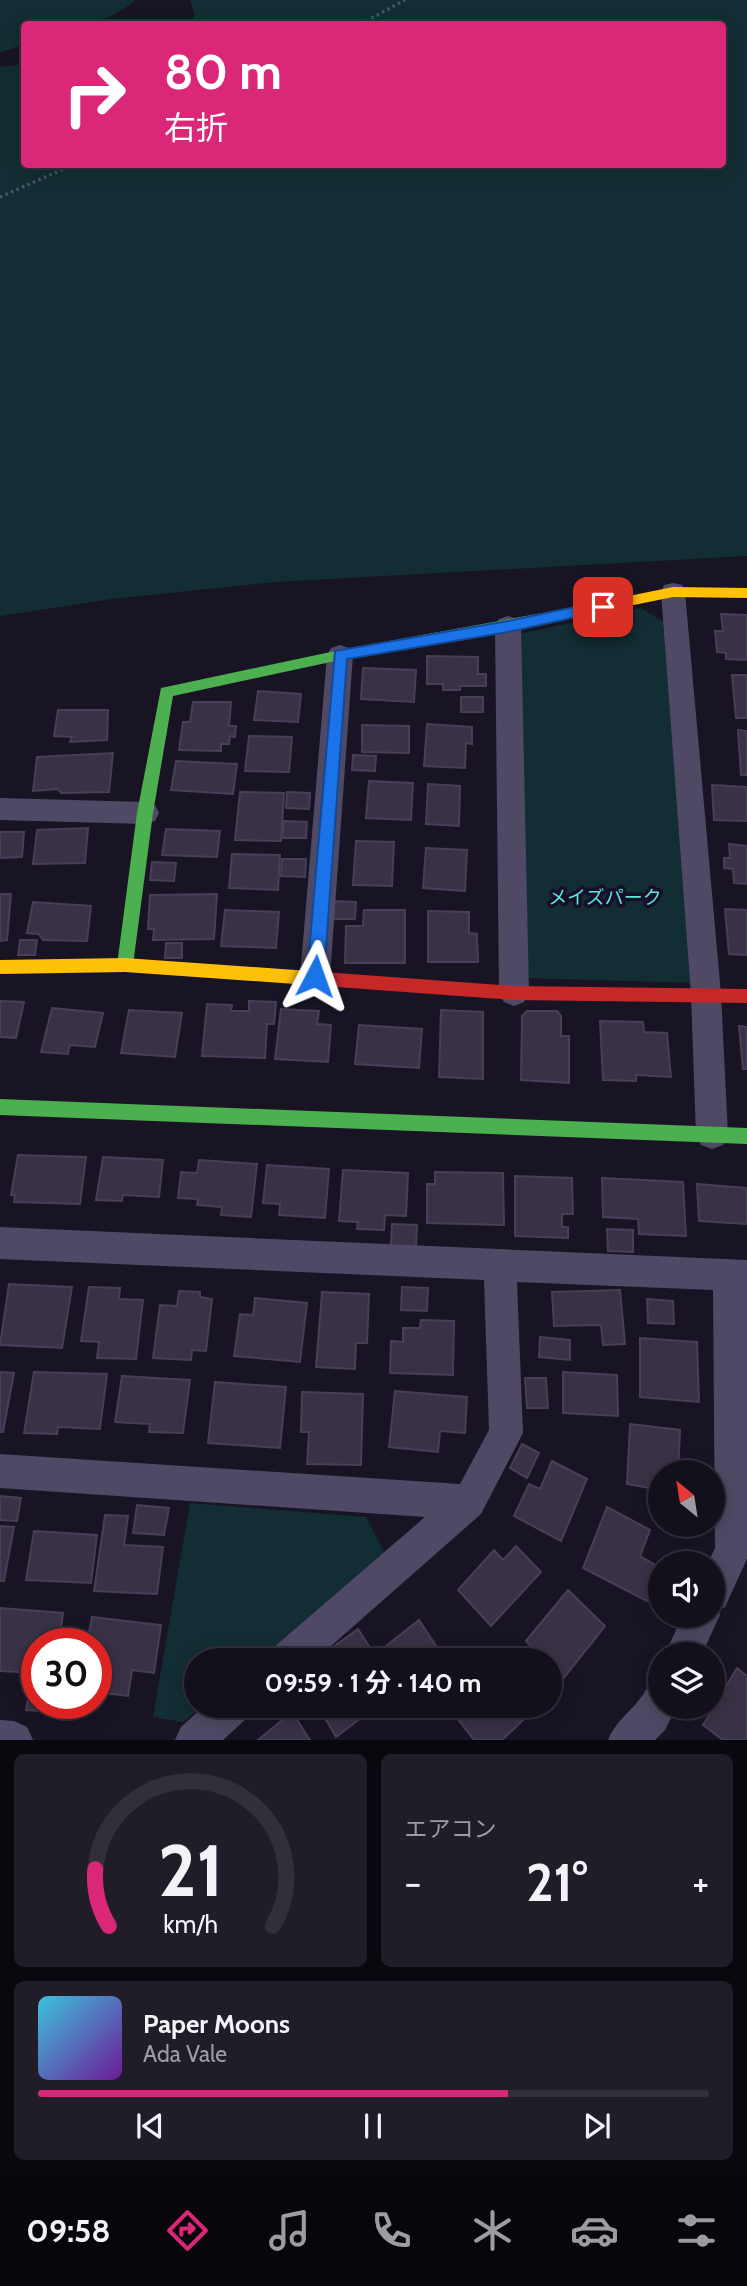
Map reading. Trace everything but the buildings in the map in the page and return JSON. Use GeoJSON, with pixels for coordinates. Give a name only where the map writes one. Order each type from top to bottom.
{"type":"FeatureCollection","features":[{"type":"Feature","properties":{"kind":"street"},"geometry":{"type":"LineString","coordinates":[[673,592],[706,994],[712,1135]]}},
{"type":"Feature","properties":{"kind":"street"},"geometry":{"type":"LineString","coordinates":[[125,965],[145,813],[166,692],[340,654],[508,626],[673,592],[747,593]]}},
{"type":"Feature","properties":{"kind":"street"},"geometry":{"type":"LineString","coordinates":[[508,626],[514,993]]}},
{"type":"Feature","properties":{"kind":"street"},"geometry":{"type":"LineString","coordinates":[[315,976],[340,654]]}},
{"type":"Feature","properties":{"kind":"street"},"geometry":{"type":"LineString","coordinates":[[0,809],[145,813]]}},
{"type":"Feature","properties":{"kind":"street"},"geometry":{"type":"LineString","coordinates":[[0,967],[125,965],[315,976],[514,993],[747,996]]}},
{"type":"Feature","properties":{"kind":"street"},"geometry":{"type":"LineString","coordinates":[[0,1107],[747,1136]]}},
{"type":"Feature","properties":{"kind":"street"},"geometry":{"type":"LineString","coordinates":[[0,1242],[738,1276],[733,1550],[725,1567]]}},
{"type":"Feature","properties":{"kind":"street"},"geometry":{"type":"LineString","coordinates":[[301,1648],[468,1502],[506,1433],[500,1266]]}},
{"type":"Feature","properties":{"kind":"street"},"geometry":{"type":"LineString","coordinates":[[0,1471],[468,1502]]}},
{"type":"Feature","properties":{"kind":"street"},"geometry":{"type":"LineString","coordinates":[[194,1740],[219,1718]]}},
{"type":"Feature","properties":{"kind":"street"},"geometry":{"type":"LineString","coordinates":[[627,1740],[650,1719]]}},
{"type":"Feature","properties":{"kind":"street"},"geometry":{"type":"LineString","coordinates":[[0,1739],[14,1740]]}},
{"type":"Feature","properties":{"kind":"path"},"geometry":{"type":"LineString","coordinates":[[366,21],[405,0]]}},
{"type":"Feature","properties":{"kind":"path"},"geometry":{"type":"LineString","coordinates":[[0,197],[66,168]]}},
{"type":"Feature","properties":{"kind":"green space"},"geometry":{"type":"Polygon","coordinates":[[[0,0],[135,0],[122,10],[96,21],[21,21],[21,46],[0,52],[0,0]]]}},
{"type":"Feature","properties":{"kind":"green space"},"geometry":{"type":"Polygon","coordinates":[[[190,0],[747,0],[747,556],[275,582],[112,599],[0,616],[0,67],[21,64],[21,168],[726,168],[726,21],[192,21],[195,16],[190,0]]]}},
{"type":"Feature","properties":{"kind":"green space","name":"メイズパーク"},"geometry":{"type":"Polygon","coordinates":[[[641,608],[665,623],[695,983],[523,978],[518,634],[641,608]]]}},
{"type":"Feature","properties":{"kind":"green space"},"geometry":{"type":"Polygon","coordinates":[[[190,1503],[366,1517],[386,1555],[274,1648],[184,1648],[184,1718],[188,1718],[183,1722],[153,1717],[190,1503]]]}},
{"type":"Feature","properties":{"kind":"traffic: fast"},"geometry":{"type":"LineString","coordinates":[[125,965],[145,813],[166,692],[340,655],[570,613]]}},
{"type":"Feature","properties":{"kind":"traffic: fast"},"geometry":{"type":"LineString","coordinates":[[0,1107],[747,1136]]}},
{"type":"Feature","properties":{"kind":"traffic: slow"},"geometry":{"type":"LineString","coordinates":[[570,613],[673,592],[747,593]]}},
{"type":"Feature","properties":{"kind":"traffic: slow"},"geometry":{"type":"LineString","coordinates":[[0,967],[125,965],[323,979]]}},
{"type":"Feature","properties":{"kind":"traffic: jam"},"geometry":{"type":"LineString","coordinates":[[323,979],[514,993],[747,996]]}},
{"type":"Feature","properties":{"kind":"route"},"geometry":{"type":"LineString","coordinates":[[315,976],[340,654],[603,607]]}}]}
